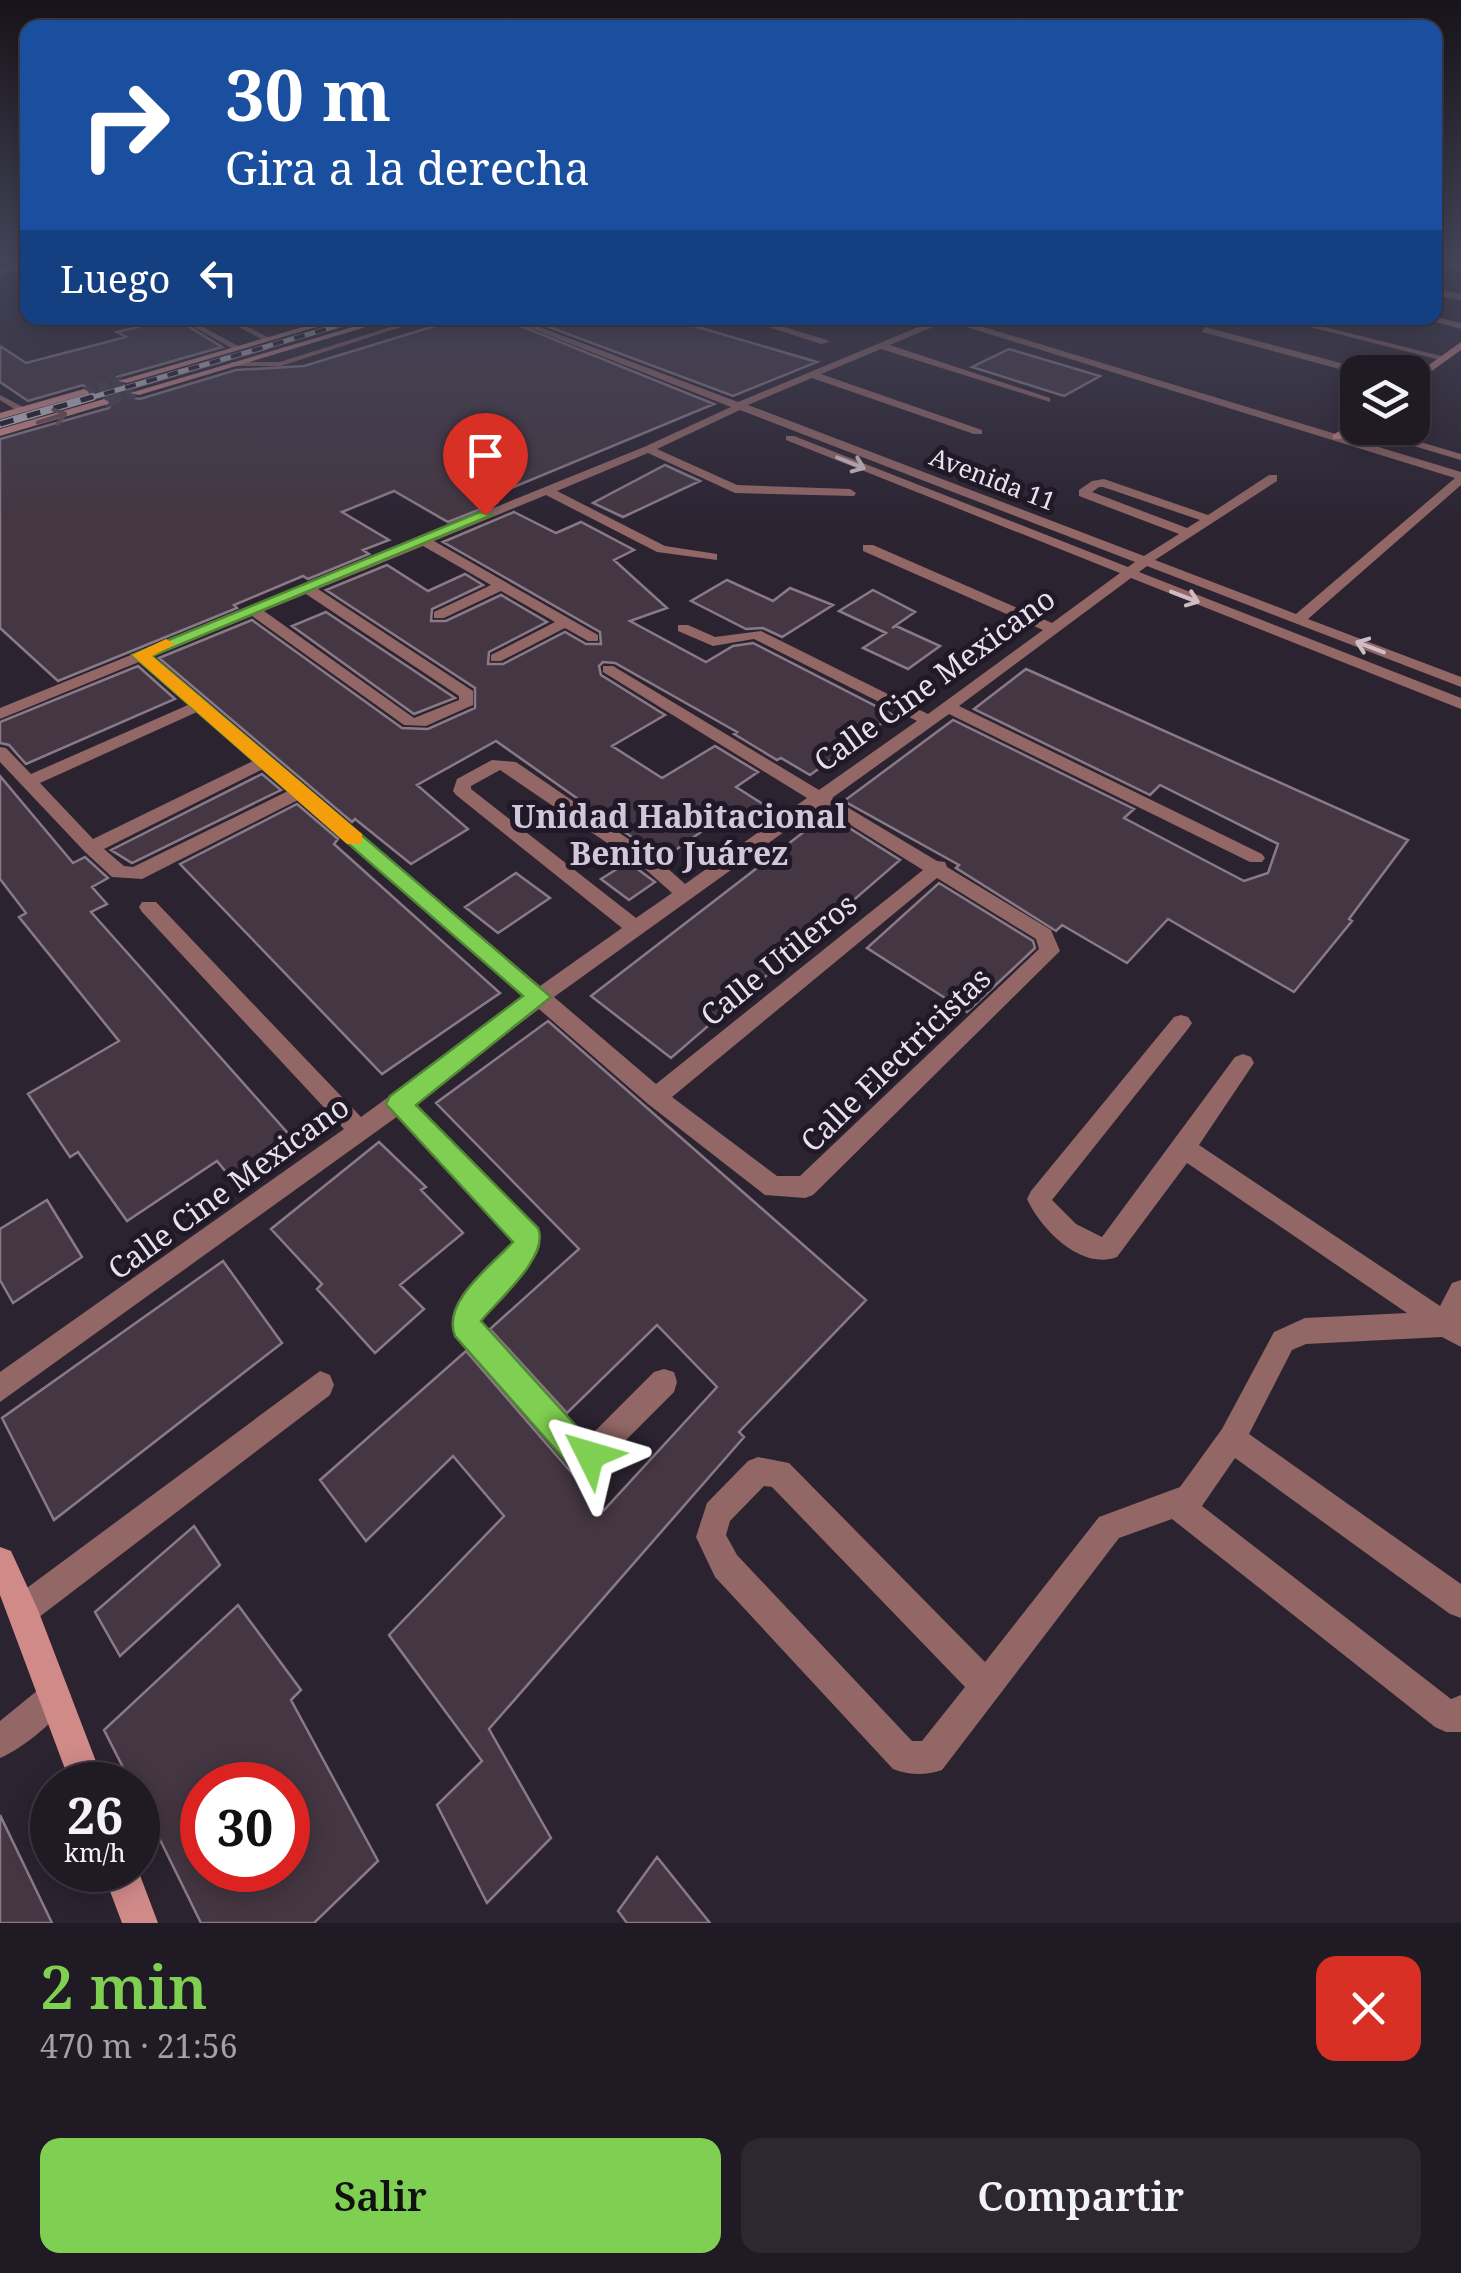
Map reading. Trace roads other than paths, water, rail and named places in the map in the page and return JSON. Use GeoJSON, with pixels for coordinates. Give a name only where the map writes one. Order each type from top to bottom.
{"type":"FeatureCollection","features":[{"type":"Feature","properties":{"kind":"main road"},"geometry":{"type":"LineString","coordinates":[[122,381],[232,350]]}},
{"type":"Feature","properties":{"kind":"main road"},"geometry":{"type":"LineString","coordinates":[[135,393],[282,350]]}},
{"type":"Feature","properties":{"kind":"main road"},"geometry":{"type":"LineString","coordinates":[[1430,368],[1455,350]]}},
{"type":"Feature","properties":{"kind":"main road"},"geometry":{"type":"LineString","coordinates":[[0,416],[84,392]]}},
{"type":"Feature","properties":{"kind":"main road"},"geometry":{"type":"LineString","coordinates":[[0,433],[104,402]]}},
{"type":"Feature","properties":{"kind":"main road"},"geometry":{"type":"LineString","coordinates":[[0,1562],[23,1610],[79,1762]]}},
{"type":"Feature","properties":{"kind":"main road"},"geometry":{"type":"LineString","coordinates":[[128,1892],[140,1923]]}},
{"type":"Feature","properties":{"kind":"street","name":"Avenida 11"},"geometry":{"type":"LineString","coordinates":[[594,350],[966,491],[1136,568],[1461,704]]}},
{"type":"Feature","properties":{"kind":"street"},"geometry":{"type":"LineString","coordinates":[[0,714],[648,449],[869,350]]}},
{"type":"Feature","properties":{"kind":"street"},"geometry":{"type":"LineString","coordinates":[[894,350],[1046,400]]}},
{"type":"Feature","properties":{"kind":"street"},"geometry":{"type":"LineString","coordinates":[[1050,350],[1461,477]]}},
{"type":"Feature","properties":{"kind":"street"},"geometry":{"type":"LineString","coordinates":[[1279,350],[1340,366]]}},
{"type":"Feature","properties":{"kind":"street"},"geometry":{"type":"LineString","coordinates":[[1410,350],[1444,358]]}},
{"type":"Feature","properties":{"kind":"street"},"geometry":{"type":"LineString","coordinates":[[812,374],[978,432]]}},
{"type":"Feature","properties":{"kind":"street","name":"Avenida 11"},"geometry":{"type":"LineString","coordinates":[[728,414],[948,502],[1459,677]]}},
{"type":"Feature","properties":{"kind":"street"},"geometry":{"type":"LineString","coordinates":[[648,449],[735,489],[850,493]]}},
{"type":"Feature","properties":{"kind":"street"},"geometry":{"type":"LineString","coordinates":[[1298,620],[1461,477]]}},
{"type":"Feature","properties":{"kind":"street","name":"Calle Cine Mexicano"},"geometry":{"type":"LineString","coordinates":[[0,1388],[948,708],[1136,568],[1272,478]]}},
{"type":"Feature","properties":{"kind":"street"},"geometry":{"type":"LineString","coordinates":[[1189,534],[1083,493],[1104,483],[1209,519]]}},
{"type":"Feature","properties":{"kind":"street"},"geometry":{"type":"LineString","coordinates":[[546,490],[662,549],[712,557]]}},
{"type":"Feature","properties":{"kind":"street"},"geometry":{"type":"LineString","coordinates":[[948,502],[966,491]]}},
{"type":"Feature","properties":{"kind":"street"},"geometry":{"type":"LineString","coordinates":[[424,540],[593,638]]}},
{"type":"Feature","properties":{"kind":"street"},"geometry":{"type":"LineString","coordinates":[[868,548],[1054,629]]}},
{"type":"Feature","properties":{"kind":"street"},"geometry":{"type":"LineString","coordinates":[[439,615],[502,585]]}},
{"type":"Feature","properties":{"kind":"street"},"geometry":{"type":"LineString","coordinates":[[252,609],[410,722],[420,723],[467,702],[468,694],[305,587]]}},
{"type":"Feature","properties":{"kind":"street"},"geometry":{"type":"LineString","coordinates":[[496,658],[566,622]]}},
{"type":"Feature","properties":{"kind":"street"},"geometry":{"type":"LineString","coordinates":[[683,628],[713,642],[756,634],[929,721]]}},
{"type":"Feature","properties":{"kind":"street"},"geometry":{"type":"LineString","coordinates":[[140,655],[656,1097]]}},
{"type":"Feature","properties":{"kind":"street"},"geometry":{"type":"LineString","coordinates":[[608,669],[938,868]]}},
{"type":"Feature","properties":{"kind":"street"},"geometry":{"type":"LineString","coordinates":[[28,782],[198,706]]}},
{"type":"Feature","properties":{"kind":"street"},"geometry":{"type":"LineString","coordinates":[[948,708],[1256,858]]}},
{"type":"Feature","properties":{"kind":"street"},"geometry":{"type":"LineString","coordinates":[[0,752],[119,872],[135,874],[300,792]]}},
{"type":"Feature","properties":{"kind":"street"},"geometry":{"type":"LineString","coordinates":[[91,848],[262,762]]}},
{"type":"Feature","properties":{"kind":"street"},"geometry":{"type":"LineString","coordinates":[[636,929],[462,791],[464,782],[498,764],[510,766],[650,863],[685,894]]}},
{"type":"Feature","properties":{"kind":"street","name":"Calle Electricistas"},"geometry":{"type":"LineString","coordinates":[[656,1097],[773,1187],[806,1187],[1050,951],[1044,936],[938,868]]}},
{"type":"Feature","properties":{"kind":"street","name":"Calle Utileros"},"geometry":{"type":"LineString","coordinates":[[656,1097],[938,868]]}},
{"type":"Feature","properties":{"kind":"street"},"geometry":{"type":"LineString","coordinates":[[150,908],[359,1130]]}},
{"type":"Feature","properties":{"kind":"street"},"geometry":{"type":"LineString","coordinates":[[1181,1022],[1039,1198],[1043,1209],[1079,1239],[1097,1249],[1108,1249],[1242,1063]]}},
{"type":"Feature","properties":{"kind":"street"},"geometry":{"type":"LineString","coordinates":[[399,1104],[528,1237],[528,1246],[466,1316],[465,1326],[582,1456],[590,1455],[664,1382]]}},
{"type":"Feature","properties":{"kind":"street"},"geometry":{"type":"LineString","coordinates":[[1184,1148],[1453,1329]]}},
{"type":"Feature","properties":{"kind":"street"},"geometry":{"type":"LineString","coordinates":[[1453,1329],[1461,1292]]}},
{"type":"Feature","properties":{"kind":"street"},"geometry":{"type":"LineString","coordinates":[[984,1685],[779,1474],[758,1471],[718,1513],[711,1537],[726,1566],[905,1757],[930,1758],[1109,1528],[1190,1498],[1232,1439],[1283,1341],[1305,1331],[1453,1329]]}},
{"type":"Feature","properties":{"kind":"street"},"geometry":{"type":"LineString","coordinates":[[23,1610],[320,1385]]}},
{"type":"Feature","properties":{"kind":"street"},"geometry":{"type":"LineString","coordinates":[[1232,1439],[1461,1603]]}},
{"type":"Feature","properties":{"kind":"street"},"geometry":{"type":"LineString","coordinates":[[1175,1503],[1446,1716],[1459,1717],[1461,1711]]}},
{"type":"Feature","properties":{"kind":"street"},"geometry":{"type":"LineString","coordinates":[[0,1742],[55,1696]]}},
{"type":"Feature","properties":{"kind":"lane"},"geometry":{"type":"LineString","coordinates":[[233,364],[280,364],[325,350]]}},
{"type":"Feature","properties":{"kind":"lane"},"geometry":{"type":"LineString","coordinates":[[0,397],[5,404],[22,410]]}},
{"type":"Feature","properties":{"kind":"lane"},"geometry":{"type":"LineString","coordinates":[[1420,445],[1461,457]]}},
{"type":"Feature","properties":{"kind":"tunnel"},"geometry":{"type":"LineString","coordinates":[[84,392],[123,381]]}},
{"type":"Feature","properties":{"kind":"tunnel"},"geometry":{"type":"LineString","coordinates":[[112,400],[135,393]]}},
{"type":"Feature","properties":{"kind":"tunnel"},"geometry":{"type":"LineString","coordinates":[[104,402],[120,397]]}},
{"type":"Feature","properties":{"kind":"railway"},"geometry":{"type":"LineString","coordinates":[[83,400],[255,350]]}},
{"type":"Feature","properties":{"kind":"railway"},"geometry":{"type":"LineString","coordinates":[[0,424],[92,397]]}},
{"type":"Feature","properties":{"kind":"district","name":"Unidad Habitacional Benito Juárez"},"geometry":{"type":"Point","coordinates":[679,834]}}]}
